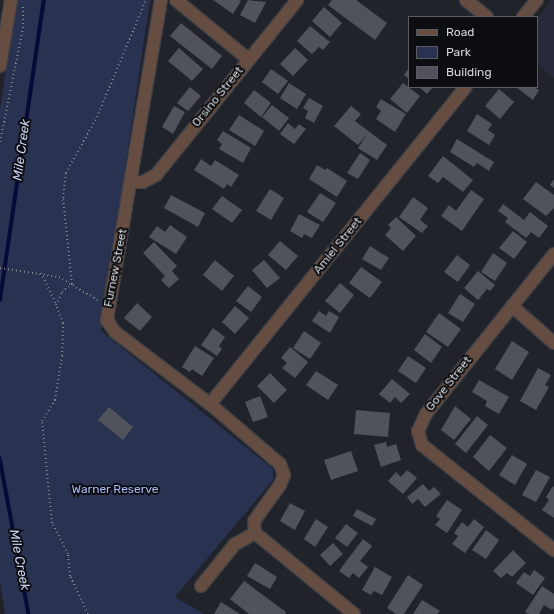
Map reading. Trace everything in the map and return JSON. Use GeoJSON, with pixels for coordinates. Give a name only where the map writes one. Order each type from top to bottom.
{"type":"FeatureCollection","features":[{"type":"Feature","properties":{"kind":"street"},"geometry":{"type":"LineString","coordinates":[[0,66],[11,0]]}},
{"type":"Feature","properties":{"kind":"street","name":"Furnew Street"},"geometry":{"type":"LineString","coordinates":[[161,0],[132,182],[108,306],[107,320],[115,332],[210,404],[280,464],[283,480],[254,521],[255,533]]}},
{"type":"Feature","properties":{"kind":"street"},"geometry":{"type":"LineString","coordinates":[[176,0],[249,60]]}},
{"type":"Feature","properties":{"kind":"street","name":"Orsino Street"},"geometry":{"type":"LineString","coordinates":[[132,182],[142,182],[156,175],[297,0]]}},
{"type":"Feature","properties":{"kind":"street"},"geometry":{"type":"LineString","coordinates":[[466,0],[486,16]]}},
{"type":"Feature","properties":{"kind":"street"},"geometry":{"type":"LineString","coordinates":[[524,16],[537,0]]}},
{"type":"Feature","properties":{"kind":"street","name":"Amiel Street"},"geometry":{"type":"LineString","coordinates":[[210,404],[465,88]]}},
{"type":"Feature","properties":{"kind":"street","name":"Gove Street"},"geometry":{"type":"LineString","coordinates":[[554,254],[426,414],[418,431],[422,445],[554,550]]}},
{"type":"Feature","properties":{"kind":"street"},"geometry":{"type":"LineString","coordinates":[[512,306],[554,343]]}},
{"type":"Feature","properties":{"kind":"street"},"geometry":{"type":"LineString","coordinates":[[201,586],[235,544],[255,533],[354,614]]}},
{"type":"Feature","properties":{"kind":"path"},"geometry":{"type":"LineString","coordinates":[[0,142],[23,28],[24,0]]}},
{"type":"Feature","properties":{"kind":"path"},"geometry":{"type":"LineString","coordinates":[[72,284],[72,267],[64,229],[63,198],[66,173],[97,117],[146,0]]}},
{"type":"Feature","properties":{"kind":"path"},"geometry":{"type":"LineString","coordinates":[[0,268],[41,273],[59,277],[108,306]]}},
{"type":"Feature","properties":{"kind":"path"},"geometry":{"type":"LineString","coordinates":[[41,273],[63,323],[62,356],[55,400],[42,421],[52,523],[68,554],[70,576],[88,614]]}},
{"type":"Feature","properties":{"kind":"path"},"geometry":{"type":"LineString","coordinates":[[56,306],[62,292],[72,284]]}},
{"type":"Feature","properties":{"kind":"shaded area"},"geometry":{"type":"Polygon","coordinates":[[[552,0],[554,0],[554,78],[538,65],[538,18],[552,0]]]}},
{"type":"Feature","properties":{"kind":"green space","name":"Warner Reserve"},"geometry":{"type":"Polygon","coordinates":[[[16,0],[150,0],[101,331],[273,469],[273,480],[175,597],[204,614],[5,614],[0,581],[0,110],[16,0]]]}},
{"type":"Feature","properties":{"kind":"building"},"geometry":{"type":"Polygon","coordinates":[[[213,0],[239,0],[241,1],[233,14],[213,0]]]}},
{"type":"Feature","properties":{"kind":"building"},"geometry":{"type":"Polygon","coordinates":[[[248,0],[266,2],[255,23],[240,15],[248,0]]]}},
{"type":"Feature","properties":{"kind":"building"},"geometry":{"type":"Polygon","coordinates":[[[332,0],[356,0],[387,23],[375,40],[328,5],[332,0]]]}},
{"type":"Feature","properties":{"kind":"building"},"geometry":{"type":"Polygon","coordinates":[[[324,7],[342,23],[330,37],[312,21],[324,7]]]}},
{"type":"Feature","properties":{"kind":"building"},"geometry":{"type":"Polygon","coordinates":[[[181,23],[222,56],[212,69],[170,36],[181,23]]]}},
{"type":"Feature","properties":{"kind":"building"},"geometry":{"type":"Polygon","coordinates":[[[310,26],[330,42],[323,50],[319,47],[312,54],[297,41],[310,26]]]}},
{"type":"Feature","properties":{"kind":"building"},"geometry":{"type":"Polygon","coordinates":[[[179,48],[203,69],[192,81],[168,61],[179,48]]]}},
{"type":"Feature","properties":{"kind":"building"},"geometry":{"type":"Polygon","coordinates":[[[295,48],[308,60],[293,76],[280,64],[295,48]]]}},
{"type":"Feature","properties":{"kind":"building"},"geometry":{"type":"Polygon","coordinates":[[[271,69],[288,81],[278,94],[262,82],[271,69]]]}},
{"type":"Feature","properties":{"kind":"building"},"geometry":{"type":"Polygon","coordinates":[[[408,69],[408,78],[404,75],[408,69]]]}},
{"type":"Feature","properties":{"kind":"building"},"geometry":{"type":"Polygon","coordinates":[[[289,83],[306,94],[297,109],[280,98],[289,83]]]}},
{"type":"Feature","properties":{"kind":"building"},"geometry":{"type":"Polygon","coordinates":[[[403,83],[420,96],[407,113],[390,99],[403,83]]]}},
{"type":"Feature","properties":{"kind":"building"},"geometry":{"type":"Polygon","coordinates":[[[190,87],[201,96],[188,111],[177,103],[190,87]]]}},
{"type":"Feature","properties":{"kind":"building"},"geometry":{"type":"Polygon","coordinates":[[[420,88],[432,88],[427,94],[420,88]]]}},
{"type":"Feature","properties":{"kind":"building"},"geometry":{"type":"Polygon","coordinates":[[[517,88],[536,88],[539,90],[533,100],[517,88]]]}},
{"type":"Feature","properties":{"kind":"building"},"geometry":{"type":"Polygon","coordinates":[[[499,89],[514,102],[500,119],[485,106],[499,89]]]}},
{"type":"Feature","properties":{"kind":"building"},"geometry":{"type":"Polygon","coordinates":[[[254,90],[271,103],[261,117],[244,103],[254,90]]]}},
{"type":"Feature","properties":{"kind":"building"},"geometry":{"type":"Polygon","coordinates":[[[309,98],[323,106],[314,123],[305,118],[308,111],[303,108],[309,98]]]}},
{"type":"Feature","properties":{"kind":"building"},"geometry":{"type":"Polygon","coordinates":[[[381,99],[406,114],[395,132],[376,119],[381,111],[376,107],[381,99]]]}},
{"type":"Feature","properties":{"kind":"building"},"geometry":{"type":"Polygon","coordinates":[[[272,105],[289,118],[279,131],[262,117],[272,105]]]}},
{"type":"Feature","properties":{"kind":"building"},"geometry":{"type":"Polygon","coordinates":[[[174,106],[185,112],[173,134],[162,127],[174,106]]]}},
{"type":"Feature","properties":{"kind":"building"},"geometry":{"type":"Polygon","coordinates":[[[351,106],[361,114],[355,121],[387,145],[377,160],[358,148],[367,134],[358,145],[334,126],[351,106]]]}},
{"type":"Feature","properties":{"kind":"building"},"geometry":{"type":"Polygon","coordinates":[[[477,114],[492,124],[488,130],[495,135],[489,145],[467,131],[477,114]]]}},
{"type":"Feature","properties":{"kind":"building"},"geometry":{"type":"Polygon","coordinates":[[[239,115],[264,131],[255,146],[229,130],[239,115]]]}},
{"type":"Feature","properties":{"kind":"building"},"geometry":{"type":"Polygon","coordinates":[[[288,123],[295,129],[299,124],[306,129],[294,144],[280,134],[288,123]]]}},
{"type":"Feature","properties":{"kind":"building"},"geometry":{"type":"Polygon","coordinates":[[[223,131],[251,148],[243,163],[219,149],[222,144],[217,140],[223,131]]]}},
{"type":"Feature","properties":{"kind":"building"},"geometry":{"type":"Polygon","coordinates":[[[457,139],[494,162],[489,171],[477,163],[474,167],[450,152],[457,139]]]}},
{"type":"Feature","properties":{"kind":"building"},"geometry":{"type":"Polygon","coordinates":[[[360,153],[370,160],[358,179],[347,173],[360,153]]]}},
{"type":"Feature","properties":{"kind":"building"},"geometry":{"type":"Polygon","coordinates":[[[443,156],[473,180],[463,192],[443,177],[438,183],[428,176],[443,156]]]}},
{"type":"Feature","properties":{"kind":"building"},"geometry":{"type":"Polygon","coordinates":[[[201,159],[211,166],[215,160],[239,175],[231,187],[227,184],[224,189],[194,170],[201,159]]]}},
{"type":"Feature","properties":{"kind":"building"},"geometry":{"type":"Polygon","coordinates":[[[317,165],[325,170],[327,168],[347,181],[337,197],[309,179],[317,165]]]}},
{"type":"Feature","properties":{"kind":"building"},"geometry":{"type":"Polygon","coordinates":[[[554,179],[554,188],[550,185],[554,179]]]}},
{"type":"Feature","properties":{"kind":"building"},"geometry":{"type":"Polygon","coordinates":[[[536,182],[554,195],[554,208],[546,216],[523,199],[536,182]]]}},
{"type":"Feature","properties":{"kind":"building"},"geometry":{"type":"Polygon","coordinates":[[[270,189],[284,198],[271,220],[256,211],[270,189]]]}},
{"type":"Feature","properties":{"kind":"building"},"geometry":{"type":"Polygon","coordinates":[[[471,190],[484,199],[462,231],[441,216],[449,205],[456,211],[471,190]]]}},
{"type":"Feature","properties":{"kind":"building"},"geometry":{"type":"Polygon","coordinates":[[[320,193],[336,203],[323,222],[307,212],[320,193]]]}},
{"type":"Feature","properties":{"kind":"building"},"geometry":{"type":"Polygon","coordinates":[[[171,195],[205,213],[198,227],[164,208],[171,195]]]}},
{"type":"Feature","properties":{"kind":"building"},"geometry":{"type":"Polygon","coordinates":[[[222,196],[242,210],[232,223],[212,209],[222,196]]]}},
{"type":"Feature","properties":{"kind":"building"},"geometry":{"type":"Polygon","coordinates":[[[413,197],[428,208],[420,220],[428,226],[422,233],[399,217],[413,197]]]}},
{"type":"Feature","properties":{"kind":"building"},"geometry":{"type":"Polygon","coordinates":[[[503,204],[524,220],[530,212],[548,226],[539,238],[531,232],[526,238],[505,222],[508,218],[498,211],[503,204]]]}},
{"type":"Feature","properties":{"kind":"building"},"geometry":{"type":"Polygon","coordinates":[[[299,214],[320,225],[312,238],[304,234],[302,238],[290,231],[299,214]]]}},
{"type":"Feature","properties":{"kind":"building"},"geometry":{"type":"Polygon","coordinates":[[[396,217],[416,236],[403,251],[385,235],[391,228],[388,225],[396,217]]]}},
{"type":"Feature","properties":{"kind":"building"},"geometry":{"type":"Polygon","coordinates":[[[170,225],[187,237],[176,254],[149,237],[157,226],[165,232],[170,225]]]}},
{"type":"Feature","properties":{"kind":"building"},"geometry":{"type":"Polygon","coordinates":[[[513,231],[527,242],[514,259],[499,248],[513,231]]]}},
{"type":"Feature","properties":{"kind":"building"},"geometry":{"type":"Polygon","coordinates":[[[280,241],[298,256],[286,270],[268,255],[280,241]]]}},
{"type":"Feature","properties":{"kind":"building"},"geometry":{"type":"Polygon","coordinates":[[[154,242],[177,266],[172,271],[179,279],[169,288],[161,280],[165,276],[143,253],[154,242]]]}},
{"type":"Feature","properties":{"kind":"building"},"geometry":{"type":"Polygon","coordinates":[[[370,246],[389,258],[381,270],[362,259],[370,246]]]}},
{"type":"Feature","properties":{"kind":"building"},"geometry":{"type":"Polygon","coordinates":[[[493,253],[507,263],[495,281],[481,272],[493,253]]]}},
{"type":"Feature","properties":{"kind":"building"},"geometry":{"type":"Polygon","coordinates":[[[457,255],[470,265],[458,282],[444,272],[457,255]]]}},
{"type":"Feature","properties":{"kind":"building"},"geometry":{"type":"Polygon","coordinates":[[[215,260],[234,276],[222,291],[203,275],[215,260]]]}},
{"type":"Feature","properties":{"kind":"building"},"geometry":{"type":"Polygon","coordinates":[[[264,260],[280,278],[267,288],[252,270],[264,260]]]}},
{"type":"Feature","properties":{"kind":"building"},"geometry":{"type":"Polygon","coordinates":[[[361,267],[382,282],[370,298],[349,283],[361,267]]]}},
{"type":"Feature","properties":{"kind":"building"},"geometry":{"type":"Polygon","coordinates":[[[478,271],[495,285],[490,291],[487,289],[478,300],[464,288],[478,271]]]}},
{"type":"Feature","properties":{"kind":"building"},"geometry":{"type":"Polygon","coordinates":[[[340,283],[354,295],[340,313],[325,301],[340,283]]]}},
{"type":"Feature","properties":{"kind":"building"},"geometry":{"type":"Polygon","coordinates":[[[248,286],[262,297],[251,312],[236,301],[248,286]]]}},
{"type":"Feature","properties":{"kind":"building"},"geometry":{"type":"Polygon","coordinates":[[[460,294],[475,304],[463,322],[448,313],[460,294]]]}},
{"type":"Feature","properties":{"kind":"building"},"geometry":{"type":"Polygon","coordinates":[[[137,303],[152,317],[140,331],[124,318],[137,303]]]}},
{"type":"Feature","properties":{"kind":"building"},"geometry":{"type":"Polygon","coordinates":[[[235,306],[249,318],[235,334],[222,322],[235,306]]]}},
{"type":"Feature","properties":{"kind":"building"},"geometry":{"type":"Polygon","coordinates":[[[319,311],[326,316],[329,311],[339,317],[330,333],[312,321],[319,311]]]}},
{"type":"Feature","properties":{"kind":"building"},"geometry":{"type":"Polygon","coordinates":[[[439,313],[461,329],[448,347],[426,332],[439,313]]]}},
{"type":"Feature","properties":{"kind":"building"},"geometry":{"type":"Polygon","coordinates":[[[213,328],[225,337],[219,346],[222,349],[217,356],[201,345],[213,328]]]}},
{"type":"Feature","properties":{"kind":"building"},"geometry":{"type":"Polygon","coordinates":[[[304,331],[321,343],[310,359],[293,348],[304,331]]]}},
{"type":"Feature","properties":{"kind":"building"},"geometry":{"type":"Polygon","coordinates":[[[425,334],[442,347],[431,363],[414,350],[425,334]]]}},
{"type":"Feature","properties":{"kind":"building"},"geometry":{"type":"Polygon","coordinates":[[[512,341],[529,352],[512,380],[495,369],[512,341]]]}},
{"type":"Feature","properties":{"kind":"building"},"geometry":{"type":"Polygon","coordinates":[[[195,346],[214,358],[202,376],[192,369],[190,372],[182,367],[195,346]]]}},
{"type":"Feature","properties":{"kind":"building"},"geometry":{"type":"Polygon","coordinates":[[[290,347],[308,362],[295,378],[282,368],[287,363],[281,358],[290,347]]]}},
{"type":"Feature","properties":{"kind":"building"},"geometry":{"type":"Polygon","coordinates":[[[408,356],[426,368],[416,383],[398,371],[408,356]]]}},
{"type":"Feature","properties":{"kind":"building"},"geometry":{"type":"Polygon","coordinates":[[[538,368],[551,375],[545,385],[549,387],[536,410],[520,401],[538,368]]]}},
{"type":"Feature","properties":{"kind":"building"},"geometry":{"type":"Polygon","coordinates":[[[316,371],[338,385],[328,400],[306,385],[316,371]]]}},
{"type":"Feature","properties":{"kind":"building"},"geometry":{"type":"Polygon","coordinates":[[[270,373],[287,390],[274,403],[257,386],[270,373]]]}},
{"type":"Feature","properties":{"kind":"building"},"geometry":{"type":"Polygon","coordinates":[[[392,379],[410,394],[401,403],[395,397],[390,403],[379,394],[392,379]]]}},
{"type":"Feature","properties":{"kind":"building"},"geometry":{"type":"Polygon","coordinates":[[[479,380],[509,397],[499,414],[485,406],[487,401],[472,392],[479,380]]]}},
{"type":"Feature","properties":{"kind":"building"},"geometry":{"type":"Polygon","coordinates":[[[260,396],[268,417],[253,422],[245,402],[260,396]]]}},
{"type":"Feature","properties":{"kind":"building"},"geometry":{"type":"Polygon","coordinates":[[[455,406],[471,419],[454,440],[441,430],[455,406]]]}},
{"type":"Feature","properties":{"kind":"building"},"geometry":{"type":"Polygon","coordinates":[[[109,407],[133,427],[123,440],[98,420],[109,407]]]}},
{"type":"Feature","properties":{"kind":"building"},"geometry":{"type":"Polygon","coordinates":[[[356,410],[390,413],[388,437],[354,434],[356,410]]]}},
{"type":"Feature","properties":{"kind":"building"},"geometry":{"type":"Polygon","coordinates":[[[477,416],[488,425],[466,453],[455,444],[477,416]]]}},
{"type":"Feature","properties":{"kind":"building"},"geometry":{"type":"Polygon","coordinates":[[[490,435],[507,448],[489,471],[473,457],[490,435]]]}},
{"type":"Feature","properties":{"kind":"building"},"geometry":{"type":"Polygon","coordinates":[[[386,442],[387,447],[396,444],[401,460],[381,467],[374,445],[386,442]]]}},
{"type":"Feature","properties":{"kind":"building"},"geometry":{"type":"Polygon","coordinates":[[[351,451],[358,471],[331,480],[324,460],[351,451]]]}},
{"type":"Feature","properties":{"kind":"building"},"geometry":{"type":"Polygon","coordinates":[[[512,455],[527,464],[515,485],[499,475],[512,455]]]}},
{"type":"Feature","properties":{"kind":"building"},"geometry":{"type":"Polygon","coordinates":[[[407,470],[417,478],[403,494],[388,481],[396,472],[401,477],[407,470]]]}},
{"type":"Feature","properties":{"kind":"building"},"geometry":{"type":"Polygon","coordinates":[[[536,470],[550,477],[536,502],[522,495],[536,470]]]}},
{"type":"Feature","properties":{"kind":"building"},"geometry":{"type":"Polygon","coordinates":[[[423,484],[429,491],[434,487],[441,494],[425,507],[418,499],[412,504],[407,497],[423,484]]]}},
{"type":"Feature","properties":{"kind":"building"},"geometry":{"type":"Polygon","coordinates":[[[553,486],[554,518],[542,510],[549,500],[546,497],[553,486]]]}},
{"type":"Feature","properties":{"kind":"building"},"geometry":{"type":"Polygon","coordinates":[[[447,500],[462,510],[447,533],[435,525],[440,519],[436,516],[447,500]]]}},
{"type":"Feature","properties":{"kind":"building"},"geometry":{"type":"Polygon","coordinates":[[[290,503],[305,511],[295,530],[280,521],[290,503]]]}},
{"type":"Feature","properties":{"kind":"building"},"geometry":{"type":"Polygon","coordinates":[[[357,509],[376,519],[372,526],[353,516],[357,509]]]}},
{"type":"Feature","properties":{"kind":"building"},"geometry":{"type":"Polygon","coordinates":[[[316,519],[328,527],[315,547],[304,539],[316,519]]]}},
{"type":"Feature","properties":{"kind":"building"},"geometry":{"type":"Polygon","coordinates":[[[474,519],[484,527],[465,553],[452,544],[458,536],[454,533],[462,522],[468,527],[474,519]]]}},
{"type":"Feature","properties":{"kind":"building"},"geometry":{"type":"Polygon","coordinates":[[[346,524],[358,533],[347,547],[335,538],[346,524]]]}},
{"type":"Feature","properties":{"kind":"building"},"geometry":{"type":"Polygon","coordinates":[[[486,530],[499,540],[486,559],[472,550],[486,530]]]}},
{"type":"Feature","properties":{"kind":"building"},"geometry":{"type":"Polygon","coordinates":[[[363,539],[372,546],[360,561],[368,567],[359,578],[353,573],[349,578],[339,571],[363,539]]]}},
{"type":"Feature","properties":{"kind":"building"},"geometry":{"type":"Polygon","coordinates":[[[333,543],[343,554],[330,566],[320,555],[333,543]]]}},
{"type":"Feature","properties":{"kind":"building"},"geometry":{"type":"Polygon","coordinates":[[[513,550],[526,563],[512,577],[507,573],[501,578],[493,571],[513,550]]]}},
{"type":"Feature","properties":{"kind":"building"},"geometry":{"type":"Polygon","coordinates":[[[255,563],[277,577],[270,589],[247,576],[255,563]]]}},
{"type":"Feature","properties":{"kind":"building"},"geometry":{"type":"Polygon","coordinates":[[[375,567],[392,577],[382,595],[374,591],[371,595],[362,590],[375,567]]]}},
{"type":"Feature","properties":{"kind":"building"},"geometry":{"type":"Polygon","coordinates":[[[534,570],[545,578],[533,595],[516,583],[524,572],[530,576],[534,570]]]}},
{"type":"Feature","properties":{"kind":"building"},"geometry":{"type":"Polygon","coordinates":[[[408,575],[423,585],[404,614],[396,614],[387,608],[408,575]]]}},
{"type":"Feature","properties":{"kind":"building"},"geometry":{"type":"Polygon","coordinates":[[[244,581],[286,612],[285,614],[249,614],[230,599],[244,581]]]}},
{"type":"Feature","properties":{"kind":"building"},"geometry":{"type":"Polygon","coordinates":[[[542,586],[554,594],[554,608],[552,610],[544,605],[539,614],[529,614],[525,612],[542,586]]]}},
{"type":"Feature","properties":{"kind":"building"},"geometry":{"type":"Polygon","coordinates":[[[422,600],[440,611],[437,614],[413,614],[422,600]]]}},
{"type":"Feature","properties":{"kind":"building"},"geometry":{"type":"Polygon","coordinates":[[[221,602],[240,614],[214,614],[221,602]]]}},
{"type":"Feature","properties":{"kind":"waterway","name":"Mile Creek"},"geometry":{"type":"LineString","coordinates":[[0,300],[44,0]]}},
{"type":"Feature","properties":{"kind":"waterway","name":"Mile Creek"},"geometry":{"type":"LineString","coordinates":[[0,458],[29,614]]}}]}
